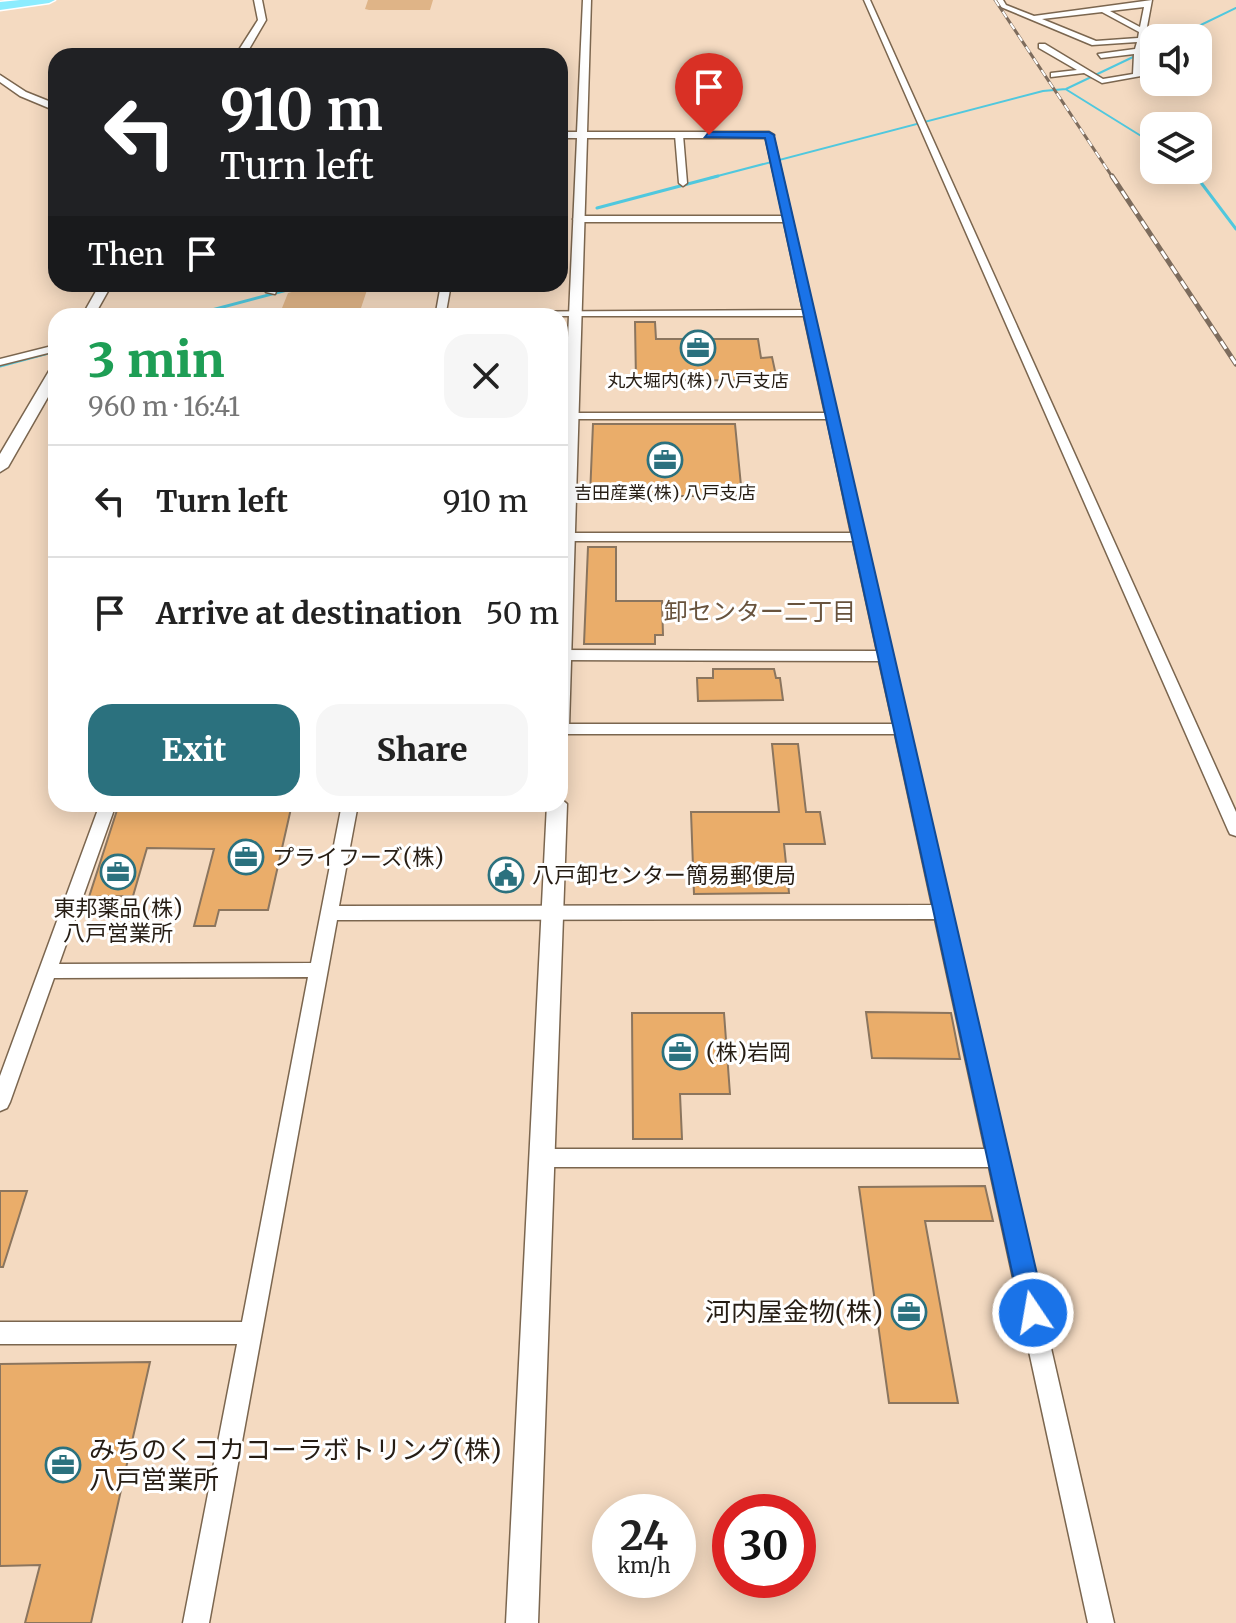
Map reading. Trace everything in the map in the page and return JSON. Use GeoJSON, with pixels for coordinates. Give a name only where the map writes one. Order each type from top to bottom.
{"type":"FeatureCollection","features":[{"type":"Feature","properties":{"kind":"highway"},"geometry":{"type":"LineString","coordinates":[[0,5],[24,0]]}},
{"type":"Feature","properties":{"kind":"highway"},"geometry":{"type":"LineString","coordinates":[[0,5],[49,0]]}},
{"type":"Feature","properties":{"kind":"street"},"geometry":{"type":"LineString","coordinates":[[245,48],[262,20],[258,0]]}},
{"type":"Feature","properties":{"kind":"street"},"geometry":{"type":"LineString","coordinates":[[568,407],[587,0]]}},
{"type":"Feature","properties":{"kind":"street"},"geometry":{"type":"LineString","coordinates":[[867,0],[1236,830]]}},
{"type":"Feature","properties":{"kind":"street"},"geometry":{"type":"LineString","coordinates":[[1000,0],[1003,6],[1095,43],[1140,40]]}},
{"type":"Feature","properties":{"kind":"street"},"geometry":{"type":"LineString","coordinates":[[1118,0],[1091,3],[1140,29]]}},
{"type":"Feature","properties":{"kind":"street"},"geometry":{"type":"LineString","coordinates":[[1034,18],[1149,2],[1142,24]]}},
{"type":"Feature","properties":{"kind":"street"},"geometry":{"type":"LineString","coordinates":[[1112,30],[1140,29]]}},
{"type":"Feature","properties":{"kind":"street"},"geometry":{"type":"LineString","coordinates":[[1042,46],[1102,81],[1137,76],[1140,46]]}},
{"type":"Feature","properties":{"kind":"street"},"geometry":{"type":"LineString","coordinates":[[1101,56],[1139,51]]}},
{"type":"Feature","properties":{"kind":"street"},"geometry":{"type":"LineString","coordinates":[[1054,75],[1085,71]]}},
{"type":"Feature","properties":{"kind":"street"},"geometry":{"type":"LineString","coordinates":[[0,78],[23,94],[48,105]]}},
{"type":"Feature","properties":{"kind":"street"},"geometry":{"type":"LineString","coordinates":[[568,135],[769,135],[1101,1623]]}},
{"type":"Feature","properties":{"kind":"street"},"geometry":{"type":"LineString","coordinates":[[679,135],[683,183]]}},
{"type":"Feature","properties":{"kind":"street"},"geometry":{"type":"LineString","coordinates":[[578,219],[788,219]]}},
{"type":"Feature","properties":{"kind":"street"},"geometry":{"type":"LineString","coordinates":[[568,313],[808,313]]}},
{"type":"Feature","properties":{"kind":"street"},"geometry":{"type":"LineString","coordinates":[[0,362],[48,350]]}},
{"type":"Feature","properties":{"kind":"street"},"geometry":{"type":"LineString","coordinates":[[0,467],[48,385]]}},
{"type":"Feature","properties":{"kind":"street"},"geometry":{"type":"LineString","coordinates":[[568,423],[832,416]]}},
{"type":"Feature","properties":{"kind":"street"},"geometry":{"type":"LineString","coordinates":[[568,537],[860,537]]}},
{"type":"Feature","properties":{"kind":"street"},"geometry":{"type":"LineString","coordinates":[[568,655],[886,656]]}},
{"type":"Feature","properties":{"kind":"street"},"geometry":{"type":"LineString","coordinates":[[568,728],[902,729]]}},
{"type":"Feature","properties":{"kind":"street"},"geometry":{"type":"LineString","coordinates":[[0,1102],[105,812]]}},
{"type":"Feature","properties":{"kind":"street"},"geometry":{"type":"LineString","coordinates":[[196,1623],[348,812]]}},
{"type":"Feature","properties":{"kind":"street"},"geometry":{"type":"LineString","coordinates":[[522,1623],[557,812]]}},
{"type":"Feature","properties":{"kind":"street"},"geometry":{"type":"LineString","coordinates":[[329,913],[944,912]]}},
{"type":"Feature","properties":{"kind":"street"},"geometry":{"type":"LineString","coordinates":[[47,971],[319,970]]}},
{"type":"Feature","properties":{"kind":"street"},"geometry":{"type":"LineString","coordinates":[[543,1158],[999,1158]]}},
{"type":"Feature","properties":{"kind":"street"},"geometry":{"type":"LineString","coordinates":[[0,1333],[249,1333]]}},
{"type":"Feature","properties":{"kind":"shaded area"},"geometry":{"type":"Polygon","coordinates":[[[368,0],[433,0],[430,10],[369,10],[365,9],[368,0]]]}},
{"type":"Feature","properties":{"kind":"shaded area"},"geometry":{"type":"Polygon","coordinates":[[[366,292],[361,308],[282,308],[288,293],[366,292]]]}},
{"type":"Feature","properties":{"kind":"building","name":"丸大堀内(株) 八戸支店"},"geometry":{"type":"Polygon","coordinates":[[[635,322],[655,322],[656,339],[758,339],[761,358],[772,357],[777,380],[636,381],[635,322]]]}},
{"type":"Feature","properties":{"kind":"building","name":"吉田産業(株) 八戸支店"},"geometry":{"type":"Polygon","coordinates":[[[593,424],[735,424],[742,496],[590,496],[593,424]]]}},
{"type":"Feature","properties":{"kind":"building"},"geometry":{"type":"Polygon","coordinates":[[[588,547],[616,547],[616,601],[662,601],[663,635],[655,635],[655,644],[584,644],[588,547]]]}},
{"type":"Feature","properties":{"kind":"building"},"geometry":{"type":"Polygon","coordinates":[[[713,669],[774,669],[776,678],[780,678],[783,700],[698,701],[697,678],[713,678],[713,669]]]}},
{"type":"Feature","properties":{"kind":"building"},"geometry":{"type":"Polygon","coordinates":[[[772,744],[798,744],[806,812],[820,812],[825,844],[784,844],[789,893],[694,894],[691,812],[779,812],[772,744]]]}},
{"type":"Feature","properties":{"kind":"building"},"geometry":{"type":"Polygon","coordinates":[[[116,812],[290,812],[268,910],[219,910],[215,926],[194,926],[214,849],[147,848],[133,896],[89,897],[116,812]]]}},
{"type":"Feature","properties":{"kind":"building","name":"八戸卸センター簡易郵便局"},"geometry":{"type":"Polygon","coordinates":[[[498,865],[515,865],[513,885],[497,886],[498,865]]]}},
{"type":"Feature","properties":{"kind":"building"},"geometry":{"type":"Polygon","coordinates":[[[866,1012],[951,1013],[960,1059],[872,1058],[866,1012]]]}},
{"type":"Feature","properties":{"kind":"building","name":"(株)岩岡"},"geometry":{"type":"Polygon","coordinates":[[[632,1013],[724,1013],[730,1094],[680,1094],[682,1139],[633,1139],[632,1013]]]}},
{"type":"Feature","properties":{"kind":"building","name":"河内屋金物(株)"},"geometry":{"type":"Polygon","coordinates":[[[985,1186],[993,1221],[925,1221],[958,1403],[889,1403],[859,1187],[985,1186]]]}},
{"type":"Feature","properties":{"kind":"building"},"geometry":{"type":"Polygon","coordinates":[[[0,1191],[27,1191],[3,1267],[0,1267],[0,1191]]]}},
{"type":"Feature","properties":{"kind":"building","name":"みちのくコカコーラボトリング(株) 八戸営業所"},"geometry":{"type":"Polygon","coordinates":[[[150,1362],[91,1623],[25,1623],[40,1565],[0,1566],[0,1364],[150,1362]]]}},
{"type":"Feature","properties":{"kind":"waterway"},"geometry":{"type":"LineString","coordinates":[[1203,24],[1236,8]]}},
{"type":"Feature","properties":{"kind":"waterway"},"geometry":{"type":"LineString","coordinates":[[710,178],[1043,91],[1066,89],[1140,54]]}},
{"type":"Feature","properties":{"kind":"waterway"},"geometry":{"type":"LineString","coordinates":[[1067,90],[1140,135]]}},
{"type":"Feature","properties":{"kind":"waterway"},"geometry":{"type":"LineString","coordinates":[[597,208],[718,176]]}},
{"type":"Feature","properties":{"kind":"waterway"},"geometry":{"type":"LineString","coordinates":[[1202,184],[1236,229]]}},
{"type":"Feature","properties":{"kind":"waterway"},"geometry":{"type":"LineString","coordinates":[[219,308],[280,292]]}},
{"type":"Feature","properties":{"kind":"waterway"},"geometry":{"type":"LineString","coordinates":[[0,366],[48,353]]}},
{"type":"Feature","properties":{"kind":"railway"},"geometry":{"type":"LineString","coordinates":[[995,0],[1113,178]]}},
{"type":"Feature","properties":{"kind":"railway"},"geometry":{"type":"LineString","coordinates":[[1112,176],[1236,364]]}},
{"type":"Feature","properties":{"kind":"place","name":"丸大堀内(株) 八戸支店"},"geometry":{"type":"Point","coordinates":[698,348]}},
{"type":"Feature","properties":{"kind":"place","name":"吉田産業(株) 八戸支店"},"geometry":{"type":"Point","coordinates":[665,460]}},
{"type":"Feature","properties":{"kind":"place","name":"プライフーズ(株)"},"geometry":{"type":"Point","coordinates":[246,857]}},
{"type":"Feature","properties":{"kind":"place","name":"東邦薬品(株) 八戸営業所"},"geometry":{"type":"Point","coordinates":[118,872]}},
{"type":"Feature","properties":{"kind":"place","name":"八戸卸センター簡易郵便局"},"geometry":{"type":"Point","coordinates":[506,875]}},
{"type":"Feature","properties":{"kind":"place","name":"(株)岩岡"},"geometry":{"type":"Point","coordinates":[680,1052]}},
{"type":"Feature","properties":{"kind":"place","name":"河内屋金物(株)"},"geometry":{"type":"Point","coordinates":[909,1312]}},
{"type":"Feature","properties":{"kind":"place","name":"みちのくコカコーラボトリング(株) 八戸営業所"},"geometry":{"type":"Point","coordinates":[63,1465]}},
{"type":"Feature","properties":{"kind":"district","name":"卸センター二丁目"},"geometry":{"type":"Point","coordinates":[760,612]}},
{"type":"Feature","properties":{"kind":"route"},"geometry":{"type":"LineString","coordinates":[[709,135],[769,135],[1033,1313]]}}]}
